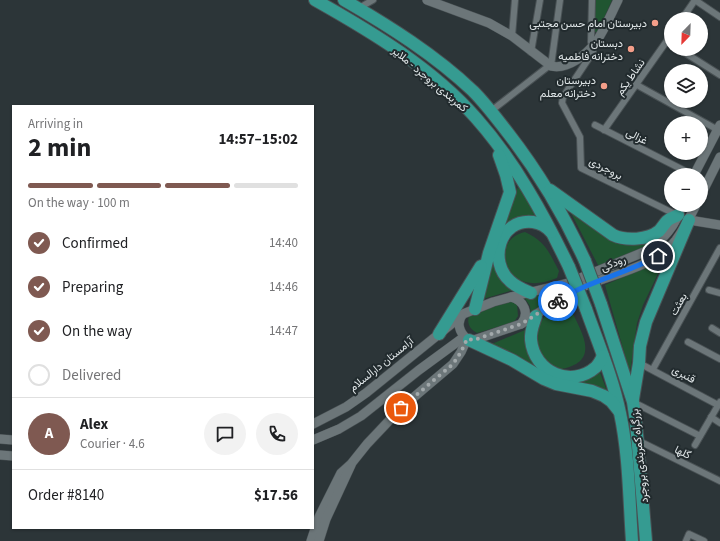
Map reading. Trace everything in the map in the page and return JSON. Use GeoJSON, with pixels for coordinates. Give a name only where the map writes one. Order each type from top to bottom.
{"type":"FeatureCollection","features":[{"type":"Feature","properties":{"kind":"highway","name":"کمربندی بروجرد - ملایر"},"geometry":{"type":"LineString","coordinates":[[315,0],[378,38],[425,72],[476,117],[531,195],[553,234],[569,267],[586,309]]}},
{"type":"Feature","properties":{"kind":"highway","name":"کمربندی بروجرد - ملایر"},"geometry":{"type":"LineString","coordinates":[[344,0],[398,33],[442,65],[492,111],[527,158],[546,187],[585,261]]}},
{"type":"Feature","properties":{"kind":"highway"},"geometry":{"type":"LineString","coordinates":[[474,309],[489,253],[510,192],[506,175],[493,140]]}},
{"type":"Feature","properties":{"kind":"highway"},"geometry":{"type":"LineString","coordinates":[[546,187],[613,235],[621,238],[644,237],[654,234],[659,231],[668,220],[683,213]]}},
{"type":"Feature","properties":{"kind":"highway"},"geometry":{"type":"LineString","coordinates":[[633,402],[640,346],[646,322],[683,213]]}},
{"type":"Feature","properties":{"kind":"highway"},"geometry":{"type":"LineString","coordinates":[[531,293],[520,288],[506,277],[499,261],[499,250],[502,239],[509,229],[520,222],[535,222],[542,225],[553,234]]}},
{"type":"Feature","properties":{"kind":"highway"},"geometry":{"type":"LineString","coordinates":[[439,334],[489,253]]}},
{"type":"Feature","properties":{"kind":"highway","name":"بزرگراه کمربندی بروجرد"},"geometry":{"type":"LineString","coordinates":[[585,261],[601,304],[633,402],[646,541]]}},
{"type":"Feature","properties":{"kind":"highway","name":"بزرگراه کمربندی بروجرد"},"geometry":{"type":"LineString","coordinates":[[586,309],[603,356],[620,413],[629,489],[632,541]]}},
{"type":"Feature","properties":{"kind":"highway"},"geometry":{"type":"LineString","coordinates":[[536,316],[532,327],[532,349],[545,369],[559,375],[576,376],[587,373],[597,366],[603,356]]}},
{"type":"Feature","properties":{"kind":"highway"},"geometry":{"type":"LineString","coordinates":[[467,338],[512,360],[544,379],[556,384],[592,391],[604,396],[611,401],[620,413]]}},
{"type":"Feature","properties":{"kind":"street"},"geometry":{"type":"LineString","coordinates":[[358,8],[373,0]]}},
{"type":"Feature","properties":{"kind":"street"},"geometry":{"type":"LineString","coordinates":[[427,0],[489,23],[512,36],[551,66],[558,68],[569,65],[593,46],[618,0]]}},
{"type":"Feature","properties":{"kind":"street"},"geometry":{"type":"LineString","coordinates":[[512,36],[515,0]]}},
{"type":"Feature","properties":{"kind":"street"},"geometry":{"type":"LineString","coordinates":[[531,52],[540,0]]}},
{"type":"Feature","properties":{"kind":"street"},"geometry":{"type":"LineString","coordinates":[[492,111],[551,66],[560,0]]}},
{"type":"Feature","properties":{"kind":"street"},"geometry":{"type":"LineString","coordinates":[[592,0],[590,42],[593,46]]}},
{"type":"Feature","properties":{"kind":"street"},"geometry":{"type":"LineString","coordinates":[[687,12],[695,0],[720,17]]}},
{"type":"Feature","properties":{"kind":"street","name":"بروجردی"},"geometry":{"type":"LineString","coordinates":[[593,46],[593,52],[563,97],[562,103],[580,137],[581,168],[683,213]]}},
{"type":"Feature","properties":{"kind":"street","name":"نشاط یکم"},"geometry":{"type":"LineString","coordinates":[[604,130],[664,50]]}},
{"type":"Feature","properties":{"kind":"street"},"geometry":{"type":"LineString","coordinates":[[690,56],[720,75]]}},
{"type":"Feature","properties":{"kind":"street"},"geometry":{"type":"LineString","coordinates":[[637,85],[719,128],[698,168]]}},
{"type":"Feature","properties":{"kind":"street","name":"غزالی"},"geometry":{"type":"LineString","coordinates":[[595,125],[680,168]]}},
{"type":"Feature","properties":{"kind":"street"},"geometry":{"type":"LineString","coordinates":[[708,181],[720,157]]}},
{"type":"Feature","properties":{"kind":"street"},"geometry":{"type":"LineString","coordinates":[[683,213],[720,225]]}},
{"type":"Feature","properties":{"kind":"street","name":"رودکی"},"geometry":{"type":"LineString","coordinates":[[474,309],[511,297],[568,283],[644,252],[660,241],[683,213]]}},
{"type":"Feature","properties":{"kind":"street","name":"رودکی"},"geometry":{"type":"LineString","coordinates":[[467,338],[474,340],[521,324],[572,292],[658,256],[676,240],[683,213]]}},
{"type":"Feature","properties":{"kind":"street","name":"بعثت"},"geometry":{"type":"LineString","coordinates":[[653,369],[720,248]]}},
{"type":"Feature","properties":{"kind":"street"},"geometry":{"type":"LineString","coordinates":[[709,290],[720,293]]}},
{"type":"Feature","properties":{"kind":"street"},"geometry":{"type":"LineString","coordinates":[[511,297],[518,299],[524,306],[525,318],[521,324]]}},
{"type":"Feature","properties":{"kind":"street","name":"آرامستان دارالسلام"},"geometry":{"type":"LineString","coordinates":[[314,423],[346,407],[366,393],[460,317],[474,309]]}},
{"type":"Feature","properties":{"kind":"street"},"geometry":{"type":"LineString","coordinates":[[460,317],[459,329],[467,338]]}},
{"type":"Feature","properties":{"kind":"street"},"geometry":{"type":"LineString","coordinates":[[712,328],[720,333]]}},
{"type":"Feature","properties":{"kind":"street"},"geometry":{"type":"LineString","coordinates":[[314,440],[339,429],[361,416],[419,370],[467,338]]}},
{"type":"Feature","properties":{"kind":"street"},"geometry":{"type":"LineString","coordinates":[[310,541],[319,517],[341,473],[351,464],[367,444],[401,408],[453,364],[461,352],[467,338]]}},
{"type":"Feature","properties":{"kind":"street"},"geometry":{"type":"LineString","coordinates":[[688,342],[720,359]]}},
{"type":"Feature","properties":{"kind":"street","name":"قنبری"},"geometry":{"type":"LineString","coordinates":[[639,363],[719,403]]}},
{"type":"Feature","properties":{"kind":"street"},"geometry":{"type":"LineString","coordinates":[[633,402],[700,436]]}},
{"type":"Feature","properties":{"kind":"street"},"geometry":{"type":"LineString","coordinates":[[695,445],[719,403]]}},
{"type":"Feature","properties":{"kind":"street"},"geometry":{"type":"LineString","coordinates":[[711,418],[720,423]]}},
{"type":"Feature","properties":{"kind":"street"},"geometry":{"type":"LineString","coordinates":[[0,439],[12,440]]}},
{"type":"Feature","properties":{"kind":"street","name":"گلها"},"geometry":{"type":"LineString","coordinates":[[637,440],[720,481]]}},
{"type":"Feature","properties":{"kind":"street"},"geometry":{"type":"LineString","coordinates":[[0,455],[12,456]]}},
{"type":"Feature","properties":{"kind":"street"},"geometry":{"type":"LineString","coordinates":[[318,541],[326,519],[351,464]]}},
{"type":"Feature","properties":{"kind":"street"},"geometry":{"type":"LineString","coordinates":[[686,541],[689,534],[704,541]]}},
{"type":"Feature","properties":{"kind":"green space"},"geometry":{"type":"Polygon","coordinates":[[[594,0],[612,0],[598,32],[594,32],[594,0]]]}},
{"type":"Feature","properties":{"kind":"green space"},"geometry":{"type":"Polygon","coordinates":[[[518,187],[539,216],[522,217],[507,224],[500,276],[504,285],[513,290],[483,299],[494,245],[518,187]]]}},
{"type":"Feature","properties":{"kind":"green space"},"geometry":{"type":"Polygon","coordinates":[[[568,207],[616,243],[631,245],[658,240],[646,248],[599,267],[568,207]]]}},
{"type":"Feature","properties":{"kind":"green space"},"geometry":{"type":"Polygon","coordinates":[[[525,232],[532,235],[546,248],[559,271],[557,278],[538,283],[524,282],[513,276],[506,267],[504,256],[507,246],[513,237],[525,232]]]}},
{"type":"Feature","properties":{"kind":"green space"},"geometry":{"type":"Polygon","coordinates":[[[665,259],[643,305],[637,323],[630,373],[605,285],[665,259]]]}},
{"type":"Feature","properties":{"kind":"green space"},"geometry":{"type":"Polygon","coordinates":[[[564,292],[531,314],[530,306],[524,297],[564,292]]]}},
{"type":"Feature","properties":{"kind":"green space"},"geometry":{"type":"Polygon","coordinates":[[[508,302],[514,302],[517,304],[518,316],[514,322],[477,333],[470,327],[468,320],[470,314],[508,302]]]}},
{"type":"Feature","properties":{"kind":"green space"},"geometry":{"type":"Polygon","coordinates":[[[566,306],[571,310],[580,328],[585,345],[585,353],[581,360],[574,365],[562,369],[548,362],[538,346],[537,336],[542,320],[548,313],[556,308],[566,306]]]}},
{"type":"Feature","properties":{"kind":"green space"},"geometry":{"type":"Polygon","coordinates":[[[525,330],[526,345],[529,356],[548,374],[599,370],[607,391],[586,384],[560,381],[541,373],[511,352],[487,346],[525,330]]]}},
{"type":"Feature","properties":{"kind":"way so far"},"geometry":{"type":"LineString","coordinates":[[401,408],[453,364],[467,339],[474,340],[521,324],[558,301]]}},
{"type":"Feature","properties":{"kind":"place","name":"دبیرستان امام حسن مجتبی"},"geometry":{"type":"Point","coordinates":[655,23]}},
{"type":"Feature","properties":{"kind":"place","name":"دبستان دخترانه فاطمیه"},"geometry":{"type":"Point","coordinates":[631,49]}},
{"type":"Feature","properties":{"kind":"place","name":"دبیرستان دخترانه معلم"},"geometry":{"type":"Point","coordinates":[604,86]}},
{"type":"Feature","properties":{"kind":"route"},"geometry":{"type":"LineString","coordinates":[[558,301],[572,292],[658,256]]}}]}
